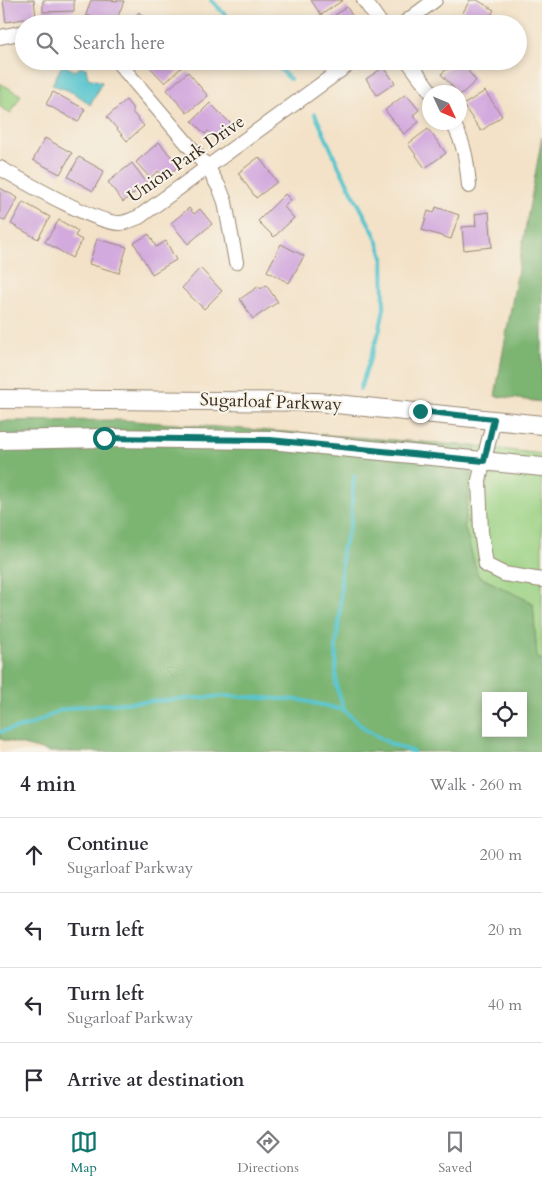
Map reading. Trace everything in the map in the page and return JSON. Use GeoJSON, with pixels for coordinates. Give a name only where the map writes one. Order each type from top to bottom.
{"type":"FeatureCollection","features":[{"type":"Feature","properties":{"kind":"main road","name":"Sugarloaf Parkway"},"geometry":{"type":"LineString","coordinates":[[0,399],[317,402],[542,424]]}},
{"type":"Feature","properties":{"kind":"main road"},"geometry":{"type":"LineString","coordinates":[[0,440],[104,438],[270,440],[542,467]]}},
{"type":"Feature","properties":{"kind":"street"},"geometry":{"type":"LineString","coordinates":[[364,0],[375,15]]}},
{"type":"Feature","properties":{"kind":"street"},"geometry":{"type":"LineString","coordinates":[[415,15],[435,0]]}},
{"type":"Feature","properties":{"kind":"street"},"geometry":{"type":"LineString","coordinates":[[0,37],[15,34]]}},
{"type":"Feature","properties":{"kind":"street"},"geometry":{"type":"LineString","coordinates":[[125,70],[208,168],[225,202],[236,262]]}},
{"type":"Feature","properties":{"kind":"street","name":"Union Park Drive"},"geometry":{"type":"LineString","coordinates":[[0,168],[74,208],[120,223],[139,217],[341,70]]}},
{"type":"Feature","properties":{"kind":"street"},"geometry":{"type":"LineString","coordinates":[[415,70],[426,85]]}},
{"type":"Feature","properties":{"kind":"street"},"geometry":{"type":"LineString","coordinates":[[457,130],[461,136],[465,151],[469,186]]}},
{"type":"Feature","properties":{"kind":"street"},"geometry":{"type":"LineString","coordinates":[[494,419],[479,480],[481,532],[486,565],[504,574],[542,580]]}},
{"type":"Feature","properties":{"kind":"green space"},"geometry":{"type":"Polygon","coordinates":[[[0,83],[21,95],[11,113],[0,107],[0,83]]]}},
{"type":"Feature","properties":{"kind":"green space"},"geometry":{"type":"Polygon","coordinates":[[[542,137],[542,402],[495,396],[542,137]]]}},
{"type":"Feature","properties":{"kind":"green space"},"geometry":{"type":"Polygon","coordinates":[[[121,420],[475,446],[464,526],[478,576],[533,603],[537,658],[542,660],[542,752],[50,752],[0,739],[0,421],[121,420]]]}},
{"type":"Feature","properties":{"kind":"green space"},"geometry":{"type":"Polygon","coordinates":[[[475,446],[542,454],[542,660],[537,658],[533,603],[478,576],[464,526],[475,446]]]}},
{"type":"Feature","properties":{"kind":"water"},"geometry":{"type":"Polygon","coordinates":[[[60,70],[86,70],[88,78],[102,82],[90,105],[72,92],[52,85],[60,70]]]}},
{"type":"Feature","properties":{"kind":"building"},"geometry":{"type":"Polygon","coordinates":[[[3,0],[34,0],[36,15],[15,15],[15,20],[6,22],[3,0]]]}},
{"type":"Feature","properties":{"kind":"building"},"geometry":{"type":"Polygon","coordinates":[[[43,0],[74,0],[74,11],[43,12],[43,0]]]}},
{"type":"Feature","properties":{"kind":"building"},"geometry":{"type":"Polygon","coordinates":[[[91,0],[124,1],[119,15],[86,15],[91,0]]]}},
{"type":"Feature","properties":{"kind":"building"},"geometry":{"type":"Polygon","coordinates":[[[311,0],[343,0],[321,15],[311,0]]]}},
{"type":"Feature","properties":{"kind":"building"},"geometry":{"type":"Polygon","coordinates":[[[470,0],[477,0],[494,10],[491,15],[462,15],[470,0]]]}},
{"type":"Feature","properties":{"kind":"building"},"geometry":{"type":"Polygon","coordinates":[[[347,7],[352,15],[335,15],[347,7]]]}},
{"type":"Feature","properties":{"kind":"building"},"geometry":{"type":"Polygon","coordinates":[[[153,70],[179,70],[165,83],[153,70]]]}},
{"type":"Feature","properties":{"kind":"building"},"geometry":{"type":"Polygon","coordinates":[[[380,70],[386,70],[395,83],[377,95],[366,79],[380,70]]]}},
{"type":"Feature","properties":{"kind":"building"},"geometry":{"type":"Polygon","coordinates":[[[446,70],[468,70],[476,81],[467,89],[467,85],[451,85],[441,74],[446,70]]]}},
{"type":"Feature","properties":{"kind":"building"},"geometry":{"type":"Polygon","coordinates":[[[188,72],[208,96],[187,113],[167,90],[188,72]]]}},
{"type":"Feature","properties":{"kind":"building"},"geometry":{"type":"Polygon","coordinates":[[[485,91],[502,116],[481,131],[467,111],[467,102],[485,91]]]}},
{"type":"Feature","properties":{"kind":"building"},"geometry":{"type":"Polygon","coordinates":[[[53,92],[85,109],[78,122],[46,104],[53,92]]]}},
{"type":"Feature","properties":{"kind":"building"},"geometry":{"type":"Polygon","coordinates":[[[406,94],[419,110],[413,115],[419,122],[404,134],[385,110],[406,94]]]}},
{"type":"Feature","properties":{"kind":"building"},"geometry":{"type":"Polygon","coordinates":[[[126,100],[134,110],[132,112],[144,126],[127,141],[107,117],[126,100]]]}},
{"type":"Feature","properties":{"kind":"building"},"geometry":{"type":"Polygon","coordinates":[[[210,103],[232,125],[217,140],[208,131],[205,134],[192,121],[210,103]]]}},
{"type":"Feature","properties":{"kind":"building"},"geometry":{"type":"Polygon","coordinates":[[[429,130],[446,153],[425,168],[408,144],[429,130]]]}},
{"type":"Feature","properties":{"kind":"building"},"geometry":{"type":"Polygon","coordinates":[[[45,138],[72,153],[60,174],[33,160],[45,138]]]}},
{"type":"Feature","properties":{"kind":"building"},"geometry":{"type":"Polygon","coordinates":[[[159,142],[179,166],[164,178],[158,171],[150,178],[136,162],[159,142]]]}},
{"type":"Feature","properties":{"kind":"building"},"geometry":{"type":"Polygon","coordinates":[[[79,157],[104,171],[93,191],[68,177],[79,157]]]}},
{"type":"Feature","properties":{"kind":"building"},"geometry":{"type":"Polygon","coordinates":[[[259,157],[277,182],[256,198],[238,173],[259,157]]]}},
{"type":"Feature","properties":{"kind":"building"},"geometry":{"type":"Polygon","coordinates":[[[132,163],[147,183],[123,202],[108,182],[132,163]]]}},
{"type":"Feature","properties":{"kind":"building"},"geometry":{"type":"Polygon","coordinates":[[[0,188],[18,198],[5,221],[0,218],[0,188]]]}},
{"type":"Feature","properties":{"kind":"building"},"geometry":{"type":"Polygon","coordinates":[[[285,194],[291,200],[284,207],[294,218],[274,237],[258,221],[285,194]]]}},
{"type":"Feature","properties":{"kind":"building"},"geometry":{"type":"Polygon","coordinates":[[[23,202],[50,217],[38,239],[11,224],[23,202]]]}},
{"type":"Feature","properties":{"kind":"building"},"geometry":{"type":"Polygon","coordinates":[[[436,207],[459,215],[451,239],[422,230],[428,211],[434,213],[436,207]]]}},
{"type":"Feature","properties":{"kind":"building"},"geometry":{"type":"Polygon","coordinates":[[[189,208],[194,214],[200,209],[212,224],[188,244],[171,223],[189,208]]]}},
{"type":"Feature","properties":{"kind":"building"},"geometry":{"type":"Polygon","coordinates":[[[489,212],[492,247],[464,250],[462,227],[476,226],[475,214],[489,212]]]}},
{"type":"Feature","properties":{"kind":"building"},"geometry":{"type":"Polygon","coordinates":[[[59,220],[78,231],[75,236],[82,240],[72,258],[45,242],[59,220]]]}},
{"type":"Feature","properties":{"kind":"building"},"geometry":{"type":"Polygon","coordinates":[[[149,234],[156,247],[166,241],[176,260],[152,274],[134,243],[149,234]]]}},
{"type":"Feature","properties":{"kind":"building"},"geometry":{"type":"Polygon","coordinates":[[[97,239],[127,247],[119,273],[89,264],[97,239]]]}},
{"type":"Feature","properties":{"kind":"building"},"geometry":{"type":"Polygon","coordinates":[[[281,244],[304,256],[289,283],[267,271],[281,244]]]}},
{"type":"Feature","properties":{"kind":"building"},"geometry":{"type":"Polygon","coordinates":[[[200,268],[222,291],[204,309],[182,288],[200,268]]]}},
{"type":"Feature","properties":{"kind":"building"},"geometry":{"type":"Polygon","coordinates":[[[266,285],[278,302],[253,319],[240,299],[259,286],[261,289],[266,285]]]}},
{"type":"Feature","properties":{"kind":"waterway"},"geometry":{"type":"LineString","coordinates":[[211,0],[225,15]]}},
{"type":"Feature","properties":{"kind":"waterway"},"geometry":{"type":"LineString","coordinates":[[281,70],[290,79]]}},
{"type":"Feature","properties":{"kind":"waterway"},"geometry":{"type":"LineString","coordinates":[[315,114],[340,169],[375,235],[383,256],[384,308],[380,329],[360,389]]}},
{"type":"Feature","properties":{"kind":"waterway"},"geometry":{"type":"LineString","coordinates":[[344,710],[336,685],[336,644],[340,615],[342,551],[351,522],[354,475]]}},
{"type":"Feature","properties":{"kind":"waterway"},"geometry":{"type":"LineString","coordinates":[[0,732],[31,725],[61,710],[81,706],[227,696],[300,700],[344,710],[366,730],[391,744],[413,752]]}},
{"type":"Feature","properties":{"kind":"route"},"geometry":{"type":"LineString","coordinates":[[104,438],[270,440],[484,461],[494,419],[420,411]]}}]}
